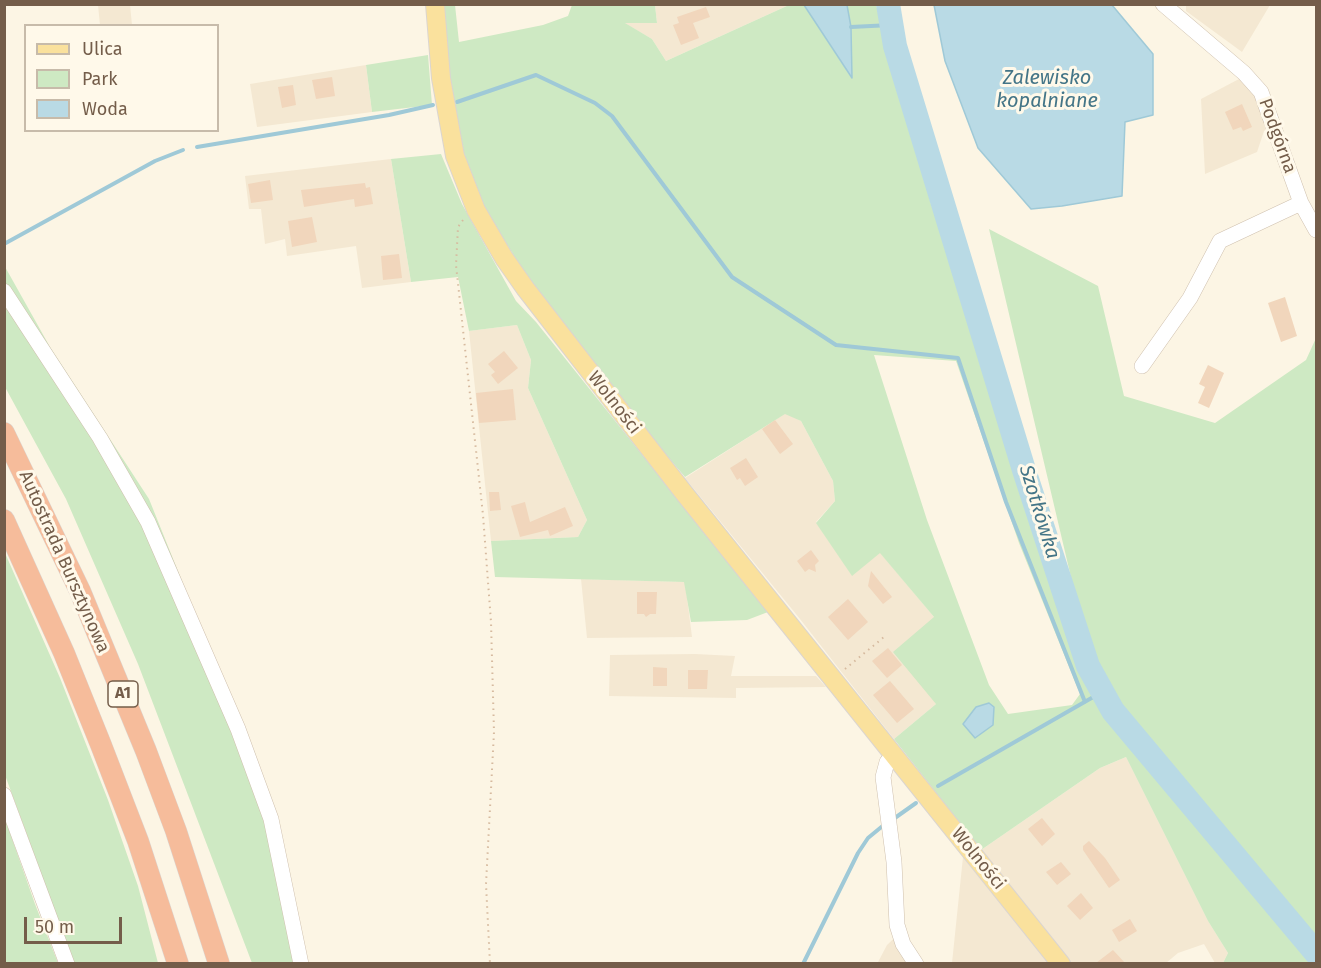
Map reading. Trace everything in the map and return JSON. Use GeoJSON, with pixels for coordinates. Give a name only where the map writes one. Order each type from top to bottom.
{"type":"FeatureCollection","features":[{"type":"Feature","properties":{"kind":"highway","name":"Autostrada Bursztynowa"},"geometry":{"type":"LineString","coordinates":[[4,433],[80,591],[141,740],[176,831],[219,963]]}},
{"type":"Feature","properties":{"kind":"highway","name":"Autostrada Bursztynowa"},"geometry":{"type":"LineString","coordinates":[[4,520],[64,653],[101,745],[138,841],[178,963]]}},
{"type":"Feature","properties":{"kind":"main road","name":"Wolności"},"geometry":{"type":"LineString","coordinates":[[435,4],[441,78],[455,156],[476,210],[525,288],[684,493],[834,679],[888,763],[1061,963]]}},
{"type":"Feature","properties":{"kind":"street","name":"Podgórna"},"geometry":{"type":"LineString","coordinates":[[1163,4],[1244,73],[1261,92],[1301,203],[1317,230]]}},
{"type":"Feature","properties":{"kind":"street"},"geometry":{"type":"LineString","coordinates":[[1142,366],[1191,298],[1220,241],[1301,203]]}},
{"type":"Feature","properties":{"kind":"street"},"geometry":{"type":"LineString","coordinates":[[4,291],[100,438],[148,522],[238,729],[271,819],[301,963]]}},
{"type":"Feature","properties":{"kind":"street"},"geometry":{"type":"LineString","coordinates":[[888,763],[887,823],[894,862],[899,934],[916,963]]}},
{"type":"Feature","properties":{"kind":"street"},"geometry":{"type":"LineString","coordinates":[[4,795],[67,963]]}},
{"type":"Feature","properties":{"kind":"path"},"geometry":{"type":"LineString","coordinates":[[476,210],[466,216],[458,227],[456,249],[484,524],[491,622],[494,732],[486,884],[490,963]]}},
{"type":"Feature","properties":{"kind":"path"},"geometry":{"type":"LineString","coordinates":[[834,679],[884,637]]}},
{"type":"Feature","properties":{"kind":"shaded area"},"geometry":{"type":"Polygon","coordinates":[[[1186,4],[1270,5],[1242,52],[1186,11],[1186,4]]]}},
{"type":"Feature","properties":{"kind":"shaded area"},"geometry":{"type":"Polygon","coordinates":[[[98,5],[130,5],[132,24],[100,24],[98,5]]]}},
{"type":"Feature","properties":{"kind":"shaded area"},"geometry":{"type":"Polygon","coordinates":[[[655,5],[789,5],[666,61],[652,39],[624,23],[657,23],[655,5]]]}},
{"type":"Feature","properties":{"kind":"shaded area"},"geometry":{"type":"Polygon","coordinates":[[[366,65],[372,112],[257,127],[250,84],[366,65]]]}},
{"type":"Feature","properties":{"kind":"shaded area"},"geometry":{"type":"Polygon","coordinates":[[[1239,79],[1256,95],[1270,129],[1264,131],[1257,152],[1205,174],[1201,99],[1239,79]]]}},
{"type":"Feature","properties":{"kind":"shaded area"},"geometry":{"type":"Polygon","coordinates":[[[391,159],[411,282],[362,288],[356,246],[287,256],[285,239],[265,244],[261,209],[249,209],[245,176],[391,159]]]}},
{"type":"Feature","properties":{"kind":"shaded area"},"geometry":{"type":"Polygon","coordinates":[[[517,325],[531,360],[528,388],[587,520],[578,537],[491,541],[469,331],[517,325]]]}},
{"type":"Feature","properties":{"kind":"shaded area"},"geometry":{"type":"Polygon","coordinates":[[[786,413],[801,421],[833,481],[835,501],[816,522],[852,575],[880,552],[934,617],[936,704],[894,739],[685,478],[786,413]]]}},
{"type":"Feature","properties":{"kind":"shaded area"},"geometry":{"type":"Polygon","coordinates":[[[581,579],[685,582],[692,637],[587,638],[581,579]]]}},
{"type":"Feature","properties":{"kind":"shaded area"},"geometry":{"type":"Polygon","coordinates":[[[610,655],[735,656],[731,676],[816,676],[826,687],[736,688],[736,698],[609,696],[610,655]]]}},
{"type":"Feature","properties":{"kind":"shaded area"},"geometry":{"type":"Polygon","coordinates":[[[1126,757],[1208,921],[1228,953],[1223,963],[1215,963],[1204,944],[1178,953],[1166,963],[1071,963],[981,850],[1100,768],[1126,757]]]}},
{"type":"Feature","properties":{"kind":"shaded area"},"geometry":{"type":"Polygon","coordinates":[[[963,857],[1050,963],[952,963],[963,857]]]}},
{"type":"Feature","properties":{"kind":"shaded area"},"geometry":{"type":"Polygon","coordinates":[[[905,928],[910,947],[924,963],[877,964],[887,945],[905,928]]]}},
{"type":"Feature","properties":{"kind":"green space"},"geometry":{"type":"Polygon","coordinates":[[[443,5],[455,5],[459,42],[543,25],[568,16],[572,5],[655,5],[657,23],[625,23],[652,39],[666,61],[789,5],[804,5],[851,77],[851,27],[847,5],[876,5],[931,204],[1002,412],[1089,681],[1133,745],[1316,963],[1223,963],[1228,953],[1208,921],[1126,757],[1100,768],[981,850],[894,739],[936,704],[893,652],[934,617],[880,553],[852,576],[816,523],[835,501],[833,481],[801,421],[785,414],[685,477],[539,296],[488,214],[469,175],[453,108],[443,5]],[[874,355],[927,520],[989,685],[1008,714],[1072,705],[1080,694],[1019,543],[956,361],[874,355]]]}},
{"type":"Feature","properties":{"kind":"green space"},"geometry":{"type":"Polygon","coordinates":[[[428,55],[432,105],[372,112],[366,65],[428,55]]]}},
{"type":"Feature","properties":{"kind":"green space"},"geometry":{"type":"Polygon","coordinates":[[[441,154],[462,204],[516,301],[536,322],[768,612],[747,620],[691,622],[684,582],[495,577],[491,541],[578,537],[587,520],[528,388],[531,360],[517,325],[469,331],[458,277],[411,282],[391,159],[441,154]]]}},
{"type":"Feature","properties":{"kind":"green space"},"geometry":{"type":"Polygon","coordinates":[[[989,229],[1098,286],[1124,396],[1215,423],[1306,360],[1316,338],[1316,937],[1140,737],[1108,690],[1086,641],[989,229]]]}},
{"type":"Feature","properties":{"kind":"green space"},"geometry":{"type":"Polygon","coordinates":[[[4,265],[50,347],[149,499],[219,673],[255,753],[304,963],[252,963],[138,664],[66,499],[5,387],[4,265]]]}},
{"type":"Feature","properties":{"kind":"green space"},"geometry":{"type":"Polygon","coordinates":[[[5,553],[60,678],[108,800],[138,886],[158,963],[74,963],[5,775],[5,553]]]}},
{"type":"Feature","properties":{"kind":"green space"},"geometry":{"type":"Polygon","coordinates":[[[4,816],[35,904],[58,963],[5,963],[4,816]]]}},
{"type":"Feature","properties":{"kind":"water"},"geometry":{"type":"Polygon","coordinates":[[[804,5],[847,5],[851,27],[852,78],[804,5]]]}},
{"type":"Feature","properties":{"kind":"water","name":"Zalewisko kopalniane"},"geometry":{"type":"Polygon","coordinates":[[[934,5],[1112,5],[1153,54],[1153,115],[1125,122],[1122,196],[1031,209],[978,148],[945,61],[934,5]]]}},
{"type":"Feature","properties":{"kind":"water"},"geometry":{"type":"Polygon","coordinates":[[[989,703],[994,707],[993,725],[975,738],[963,724],[976,707],[989,703]]]}},
{"type":"Feature","properties":{"kind":"building"},"geometry":{"type":"Polygon","coordinates":[[[706,7],[710,17],[693,23],[699,38],[681,45],[673,25],[679,23],[677,17],[706,7]]]}},
{"type":"Feature","properties":{"kind":"building"},"geometry":{"type":"Polygon","coordinates":[[[332,77],[335,96],[316,99],[312,80],[332,77]]]}},
{"type":"Feature","properties":{"kind":"building"},"geometry":{"type":"Polygon","coordinates":[[[293,85],[296,105],[282,108],[278,87],[293,85]]]}},
{"type":"Feature","properties":{"kind":"building"},"geometry":{"type":"Polygon","coordinates":[[[1242,104],[1252,127],[1243,131],[1241,127],[1233,130],[1225,112],[1242,104]]]}},
{"type":"Feature","properties":{"kind":"building"},"geometry":{"type":"Polygon","coordinates":[[[270,180],[273,200],[251,203],[248,184],[270,180]]]}},
{"type":"Feature","properties":{"kind":"building"},"geometry":{"type":"Polygon","coordinates":[[[365,183],[366,188],[370,187],[373,204],[355,207],[354,199],[304,207],[301,190],[365,183]]]}},
{"type":"Feature","properties":{"kind":"building"},"geometry":{"type":"Polygon","coordinates":[[[312,217],[317,242],[292,247],[288,221],[312,217]]]}},
{"type":"Feature","properties":{"kind":"building"},"geometry":{"type":"Polygon","coordinates":[[[399,254],[402,278],[383,280],[381,256],[399,254]]]}},
{"type":"Feature","properties":{"kind":"building"},"geometry":{"type":"Polygon","coordinates":[[[1285,297],[1297,336],[1281,342],[1268,303],[1285,297]]]}},
{"type":"Feature","properties":{"kind":"building"},"geometry":{"type":"Polygon","coordinates":[[[504,351],[518,368],[498,384],[491,375],[495,372],[488,364],[504,351]]]}},
{"type":"Feature","properties":{"kind":"building"},"geometry":{"type":"Polygon","coordinates":[[[1208,365],[1224,373],[1209,408],[1198,403],[1205,387],[1199,384],[1208,365]]]}},
{"type":"Feature","properties":{"kind":"building"},"geometry":{"type":"Polygon","coordinates":[[[513,389],[516,420],[479,423],[476,393],[513,389]]]}},
{"type":"Feature","properties":{"kind":"building"},"geometry":{"type":"Polygon","coordinates":[[[775,420],[793,444],[780,454],[762,429],[775,420]]]}},
{"type":"Feature","properties":{"kind":"building"},"geometry":{"type":"Polygon","coordinates":[[[746,458],[758,477],[745,486],[740,478],[737,480],[730,468],[746,458]]]}},
{"type":"Feature","properties":{"kind":"building"},"geometry":{"type":"Polygon","coordinates":[[[489,492],[499,492],[501,510],[490,511],[489,492]]]}},
{"type":"Feature","properties":{"kind":"building"},"geometry":{"type":"Polygon","coordinates":[[[525,502],[530,522],[565,507],[573,526],[550,536],[548,530],[520,537],[511,506],[525,502]]]}},
{"type":"Feature","properties":{"kind":"building"},"geometry":{"type":"Polygon","coordinates":[[[811,550],[819,561],[815,565],[816,572],[809,569],[805,572],[797,561],[811,550]]]}},
{"type":"Feature","properties":{"kind":"building"},"geometry":{"type":"Polygon","coordinates":[[[871,571],[892,597],[883,604],[868,586],[871,571]]]}},
{"type":"Feature","properties":{"kind":"building"},"geometry":{"type":"Polygon","coordinates":[[[637,592],[657,592],[656,614],[646,617],[644,614],[637,614],[637,592]]]}},
{"type":"Feature","properties":{"kind":"building"},"geometry":{"type":"Polygon","coordinates":[[[848,599],[868,622],[848,640],[828,617],[848,599]]]}},
{"type":"Feature","properties":{"kind":"building"},"geometry":{"type":"Polygon","coordinates":[[[888,648],[902,665],[887,678],[872,661],[888,648]]]}},
{"type":"Feature","properties":{"kind":"building"},"geometry":{"type":"Polygon","coordinates":[[[653,667],[667,668],[667,686],[653,686],[653,667]]]}},
{"type":"Feature","properties":{"kind":"building"},"geometry":{"type":"Polygon","coordinates":[[[688,670],[708,670],[707,689],[688,689],[688,670]]]}},
{"type":"Feature","properties":{"kind":"building"},"geometry":{"type":"Polygon","coordinates":[[[890,681],[914,709],[897,723],[873,695],[890,681]]]}},
{"type":"Feature","properties":{"kind":"building"},"geometry":{"type":"Polygon","coordinates":[[[1042,818],[1055,834],[1042,846],[1028,829],[1042,818]]]}},
{"type":"Feature","properties":{"kind":"building"},"geometry":{"type":"Polygon","coordinates":[[[1089,841],[1105,858],[1120,880],[1109,888],[1083,850],[1083,846],[1089,841]]]}},
{"type":"Feature","properties":{"kind":"building"},"geometry":{"type":"Polygon","coordinates":[[[1061,862],[1071,874],[1057,885],[1046,872],[1061,862]]]}},
{"type":"Feature","properties":{"kind":"building"},"geometry":{"type":"Polygon","coordinates":[[[1081,893],[1093,908],[1080,920],[1067,906],[1081,893]]]}},
{"type":"Feature","properties":{"kind":"building"},"geometry":{"type":"Polygon","coordinates":[[[1130,919],[1137,931],[1119,942],[1112,930],[1130,919]]]}},
{"type":"Feature","properties":{"kind":"building"},"geometry":{"type":"Polygon","coordinates":[[[1113,950],[1125,963],[1096,963],[1113,950]]]}},
{"type":"Feature","properties":{"kind":"waterway","name":"Szotkówka"},"geometry":{"type":"LineString","coordinates":[[888,4],[895,46],[1024,470],[1088,666],[1113,711],[1316,953]]}},
{"type":"Feature","properties":{"kind":"waterway"},"geometry":{"type":"LineString","coordinates":[[851,27],[891,25]]}},
{"type":"Feature","properties":{"kind":"waterway"},"geometry":{"type":"LineString","coordinates":[[457,102],[536,75],[595,103],[612,116],[732,277],[836,345],[958,358],[1006,502],[1085,702]]}},
{"type":"Feature","properties":{"kind":"waterway"},"geometry":{"type":"LineString","coordinates":[[197,147],[389,115],[433,105]]}},
{"type":"Feature","properties":{"kind":"waterway"},"geometry":{"type":"LineString","coordinates":[[4,244],[155,161],[183,150]]}},
{"type":"Feature","properties":{"kind":"waterway"},"geometry":{"type":"LineString","coordinates":[[938,786],[1102,692]]}},
{"type":"Feature","properties":{"kind":"waterway"},"geometry":{"type":"LineString","coordinates":[[892,820],[916,803]]}},
{"type":"Feature","properties":{"kind":"waterway"},"geometry":{"type":"LineString","coordinates":[[803,964],[858,853],[868,838],[885,824]]}}]}
